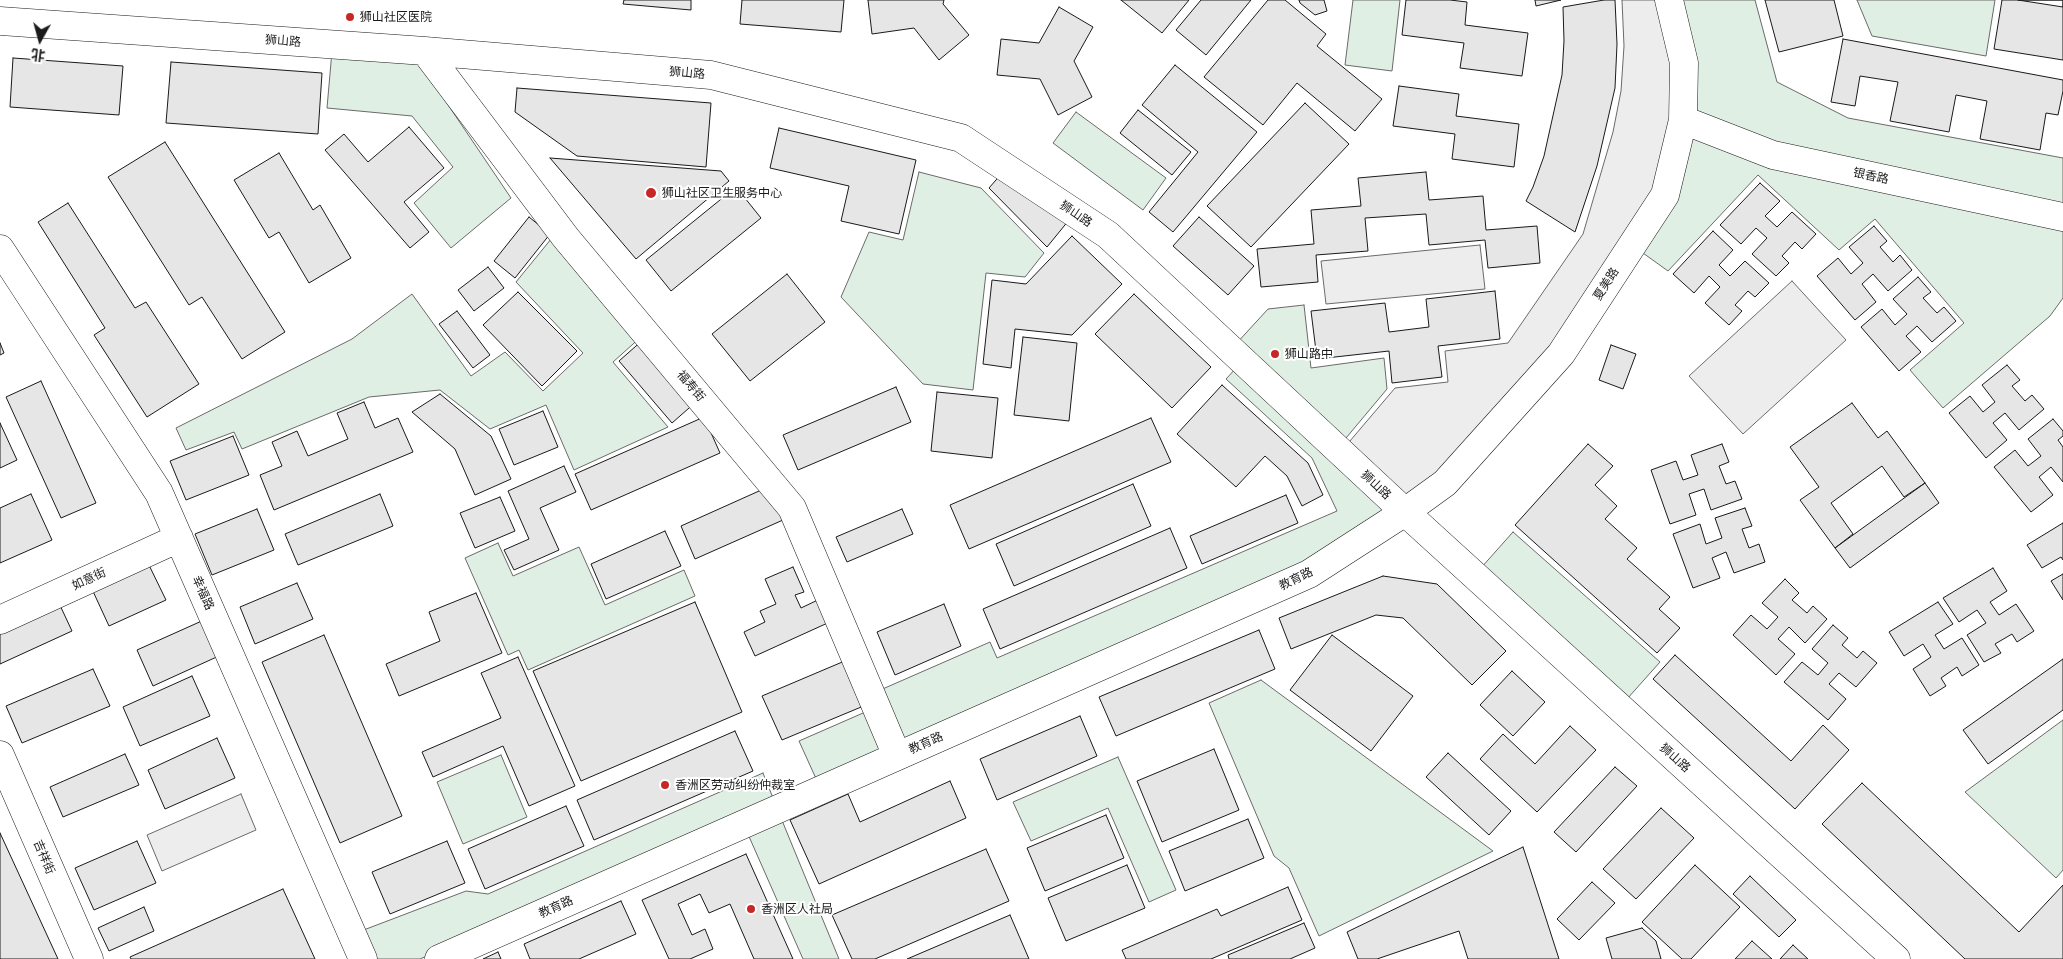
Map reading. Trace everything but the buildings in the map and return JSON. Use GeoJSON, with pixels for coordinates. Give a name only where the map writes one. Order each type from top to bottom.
{"type":"FeatureCollection","features":[{"type":"Feature","properties":{"kind":"street","name":"夏美路"},"geometry":{"type":"LineString","coordinates":[[1406,512],[1445,483],[1560,354],[1665,195],[1683,120],[1684,63],[1668,0]]}},
{"type":"Feature","properties":{"kind":"street","name":"狮山路"},"geometry":{"type":"LineString","coordinates":[[0,21],[425,51],[711,75],[961,138],[1108,235],[1406,512],[1896,959]]}},
{"type":"Feature","properties":{"kind":"street","name":"福寿街"},"geometry":{"type":"LineString","coordinates":[[425,51],[566,238],[792,508],[897,756]]}},
{"type":"Feature","properties":{"kind":"street","name":"银香路"},"geometry":{"type":"LineString","coordinates":[[1683,120],[1773,155],[2063,217]]}},
{"type":"Feature","properties":{"kind":"street","name":"幸福路"},"geometry":{"type":"LineString","coordinates":[[0,249],[159,493],[363,959]]}},
{"type":"Feature","properties":{"kind":"street","name":"教育路"},"geometry":{"type":"LineString","coordinates":[[439,959],[1309,574],[1406,512]]}},
{"type":"Feature","properties":{"kind":"street","name":"如意街"},"geometry":{"type":"LineString","coordinates":[[0,620],[179,538]]}},
{"type":"Feature","properties":{"kind":"street","name":"吉祥街"},"geometry":{"type":"LineString","coordinates":[[0,755],[89,959]]}},
{"type":"Feature","properties":{"kind":"green space"},"geometry":{"type":"Polygon","coordinates":[[[1353,0],[1400,0],[1392,71],[1345,65],[1353,0]]]}},
{"type":"Feature","properties":{"kind":"green space"},"geometry":{"type":"Polygon","coordinates":[[[1674,0],[1755,0],[1777,82],[1848,118],[2063,158],[2063,211],[1779,150],[1688,115],[1674,0]]]}},
{"type":"Feature","properties":{"kind":"green space"},"geometry":{"type":"Polygon","coordinates":[[[1857,0],[1995,0],[1986,56],[1872,36],[1857,0]]]}},
{"type":"Feature","properties":{"kind":"green space"},"geometry":{"type":"Polygon","coordinates":[[[332,51],[415,56],[511,198],[451,248],[414,203],[453,167],[412,116],[327,108],[332,51]]]}},
{"type":"Feature","properties":{"kind":"green space"},"geometry":{"type":"Polygon","coordinates":[[[1076,112],[1166,178],[1143,210],[1053,143],[1076,112]]]}},
{"type":"Feature","properties":{"kind":"green space"},"geometry":{"type":"Polygon","coordinates":[[[1687,128],[2063,224],[2063,298],[2050,316],[1943,408],[1910,370],[1964,323],[1875,219],[1839,250],[1758,175],[1668,271],[1636,248],[1687,128]]]}},
{"type":"Feature","properties":{"kind":"green space"},"geometry":{"type":"Polygon","coordinates":[[[919,172],[981,188],[1044,253],[1025,277],[986,273],[973,390],[923,384],[841,297],[869,232],[903,240],[919,172]]]}},
{"type":"Feature","properties":{"kind":"green space"},"geometry":{"type":"Polygon","coordinates":[[[556,233],[642,336],[613,362],[668,427],[574,470],[546,405],[490,429],[440,390],[369,397],[242,449],[234,432],[186,450],[176,428],[352,339],[412,294],[471,376],[505,352],[543,391],[583,353],[516,282],[556,233]]]}},
{"type":"Feature","properties":{"kind":"green space"},"geometry":{"type":"Polygon","coordinates":[[[1304,305],[1311,368],[1384,358],[1387,389],[1341,444],[1235,345],[1268,309],[1304,305]]]}},
{"type":"Feature","properties":{"kind":"green space"},"geometry":{"type":"Polygon","coordinates":[[[1238,366],[1397,511],[1307,568],[901,748],[878,691],[990,642],[997,658],[1337,511],[1312,458],[1226,379],[1238,366]]]}},
{"type":"Feature","properties":{"kind":"green space"},"geometry":{"type":"Polygon","coordinates":[[[1513,532],[1660,662],[1627,699],[1480,569],[1513,532]]]}},
{"type":"Feature","properties":{"kind":"green space"},"geometry":{"type":"Polygon","coordinates":[[[498,543],[513,576],[579,547],[605,605],[684,570],[695,596],[528,670],[519,650],[508,655],[465,558],[498,543]]]}},
{"type":"Feature","properties":{"kind":"green space"},"geometry":{"type":"Polygon","coordinates":[[[1261,680],[1493,851],[1319,936],[1289,868],[1274,856],[1209,703],[1261,680]]]}},
{"type":"Feature","properties":{"kind":"green space"},"geometry":{"type":"Polygon","coordinates":[[[870,710],[889,752],[818,783],[799,741],[870,710]]]}},
{"type":"Feature","properties":{"kind":"green space"},"geometry":{"type":"Polygon","coordinates":[[[2063,720],[2063,870],[2056,878],[1965,792],[2063,720]]]}},
{"type":"Feature","properties":{"kind":"green space"},"geometry":{"type":"Polygon","coordinates":[[[501,755],[527,817],[463,844],[437,782],[501,755]]]}},
{"type":"Feature","properties":{"kind":"green space"},"geometry":{"type":"Polygon","coordinates":[[[1118,757],[1176,890],[1149,902],[1108,808],[1031,841],[1013,802],[1118,757]]]}},
{"type":"Feature","properties":{"kind":"green space"},"geometry":{"type":"Polygon","coordinates":[[[763,773],[775,803],[420,959],[374,959],[361,931],[466,891],[488,894],[763,773]]]}},
{"type":"Feature","properties":{"kind":"green space"},"geometry":{"type":"Polygon","coordinates":[[[781,818],[839,959],[803,959],[747,832],[781,818]]]}},
{"type":"Feature","properties":{"kind":"shaded area"},"geometry":{"type":"Polygon","coordinates":[[[1622,0],[1664,0],[1679,64],[1661,192],[1558,350],[1407,508],[1344,448],[1395,388],[1448,382],[1445,351],[1508,343],[1583,234],[1613,132],[1621,91],[1624,46],[1622,0]]]}},
{"type":"Feature","properties":{"kind":"shaded area"},"geometry":{"type":"Polygon","coordinates":[[[1480,245],[1485,289],[1326,304],[1321,261],[1480,245]]]}},
{"type":"Feature","properties":{"kind":"shaded area"},"geometry":{"type":"Polygon","coordinates":[[[1792,281],[1846,340],[1743,434],[1689,376],[1792,281]]]}},
{"type":"Feature","properties":{"kind":"shaded area"},"geometry":{"type":"Polygon","coordinates":[[[241,794],[256,830],[162,871],[147,835],[241,794]]]}},
{"type":"Feature","properties":{"kind":"place","name":"狮山社区医院"},"geometry":{"type":"Point","coordinates":[350,17]}},
{"type":"Feature","properties":{"kind":"place","name":"狮山社区卫生服务中心"},"geometry":{"type":"Point","coordinates":[651,193]}},
{"type":"Feature","properties":{"kind":"place","name":"狮山路中"},"geometry":{"type":"Point","coordinates":[1275,354]}},
{"type":"Feature","properties":{"kind":"place","name":"香洲区劳动纠纷仲裁室"},"geometry":{"type":"Point","coordinates":[665,785]}},
{"type":"Feature","properties":{"kind":"place","name":"香洲区人社局"},"geometry":{"type":"Point","coordinates":[751,909]}}]}
